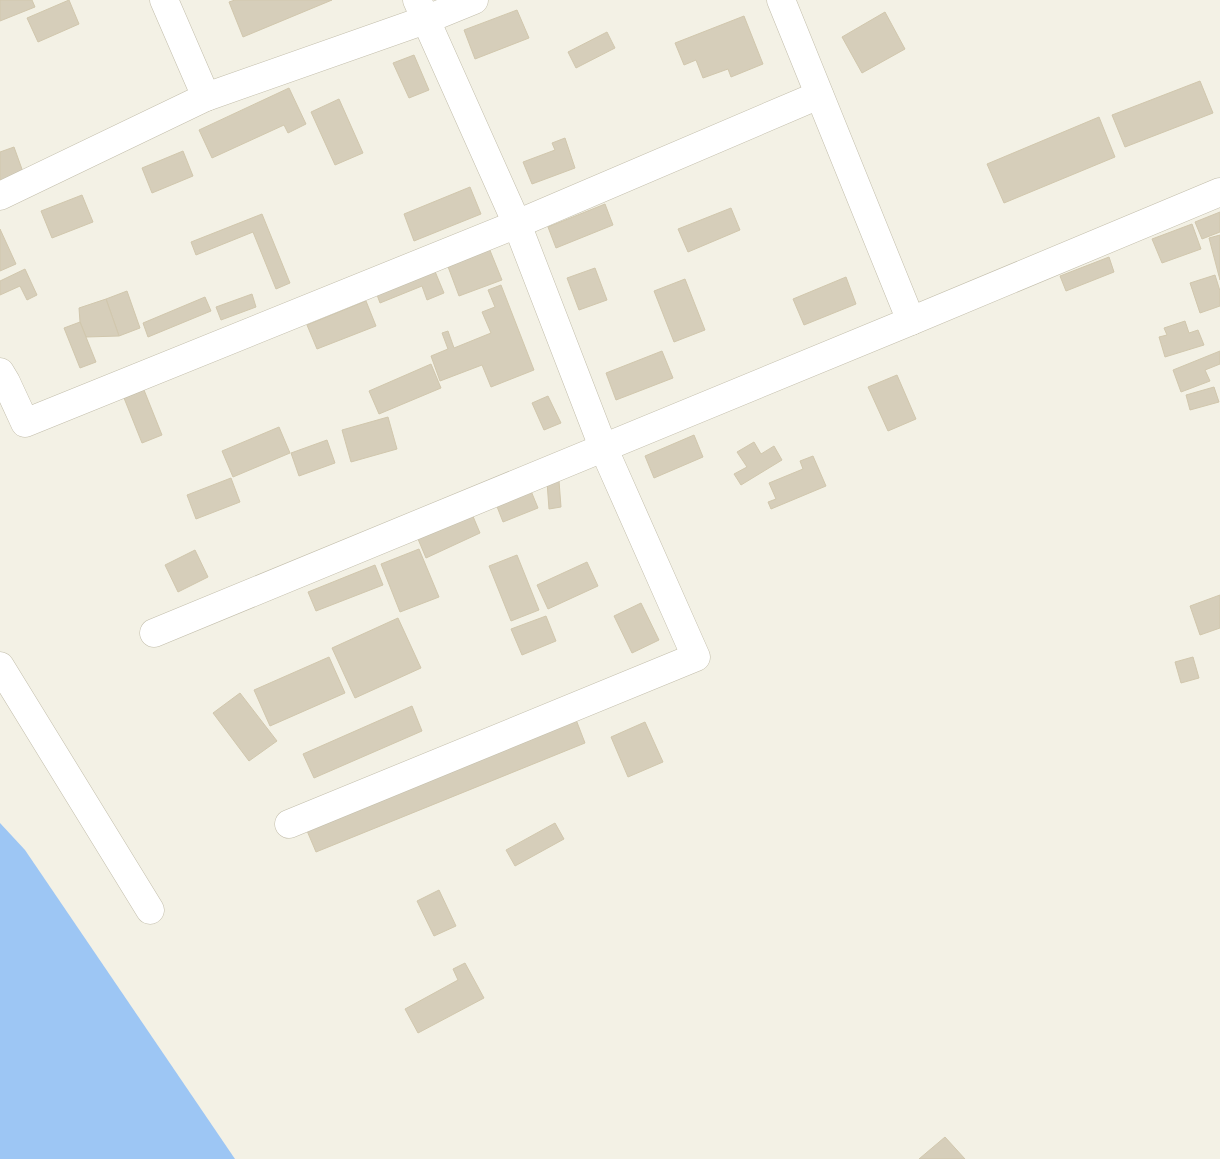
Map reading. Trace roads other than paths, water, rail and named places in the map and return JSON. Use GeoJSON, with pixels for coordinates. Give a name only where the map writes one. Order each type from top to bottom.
{"type":"FeatureCollection","features":[{"type":"Feature","properties":{"kind":"street"},"geometry":{"type":"LineString","coordinates":[[164,0],[206,96]]}},
{"type":"Feature","properties":{"kind":"street"},"geometry":{"type":"LineString","coordinates":[[0,196],[206,96],[421,10],[474,0]]}},
{"type":"Feature","properties":{"kind":"street"},"geometry":{"type":"LineString","coordinates":[[781,0],[911,321]]}},
{"type":"Feature","properties":{"kind":"street"},"geometry":{"type":"LineString","coordinates":[[289,824],[696,657],[603,447],[517,224],[421,10]]}},
{"type":"Feature","properties":{"kind":"street"},"geometry":{"type":"LineString","coordinates":[[0,372],[25,423],[517,224],[819,95]]}},
{"type":"Feature","properties":{"kind":"street"},"geometry":{"type":"LineString","coordinates":[[154,633],[1220,192]]}},
{"type":"Feature","properties":{"kind":"street"},"geometry":{"type":"LineString","coordinates":[[0,666],[150,910]]}},
{"type":"Feature","properties":{"kind":"water"},"geometry":{"type":"Polygon","coordinates":[[[0,823],[25,850],[235,1159],[0,1159],[0,823]]]}}]}
